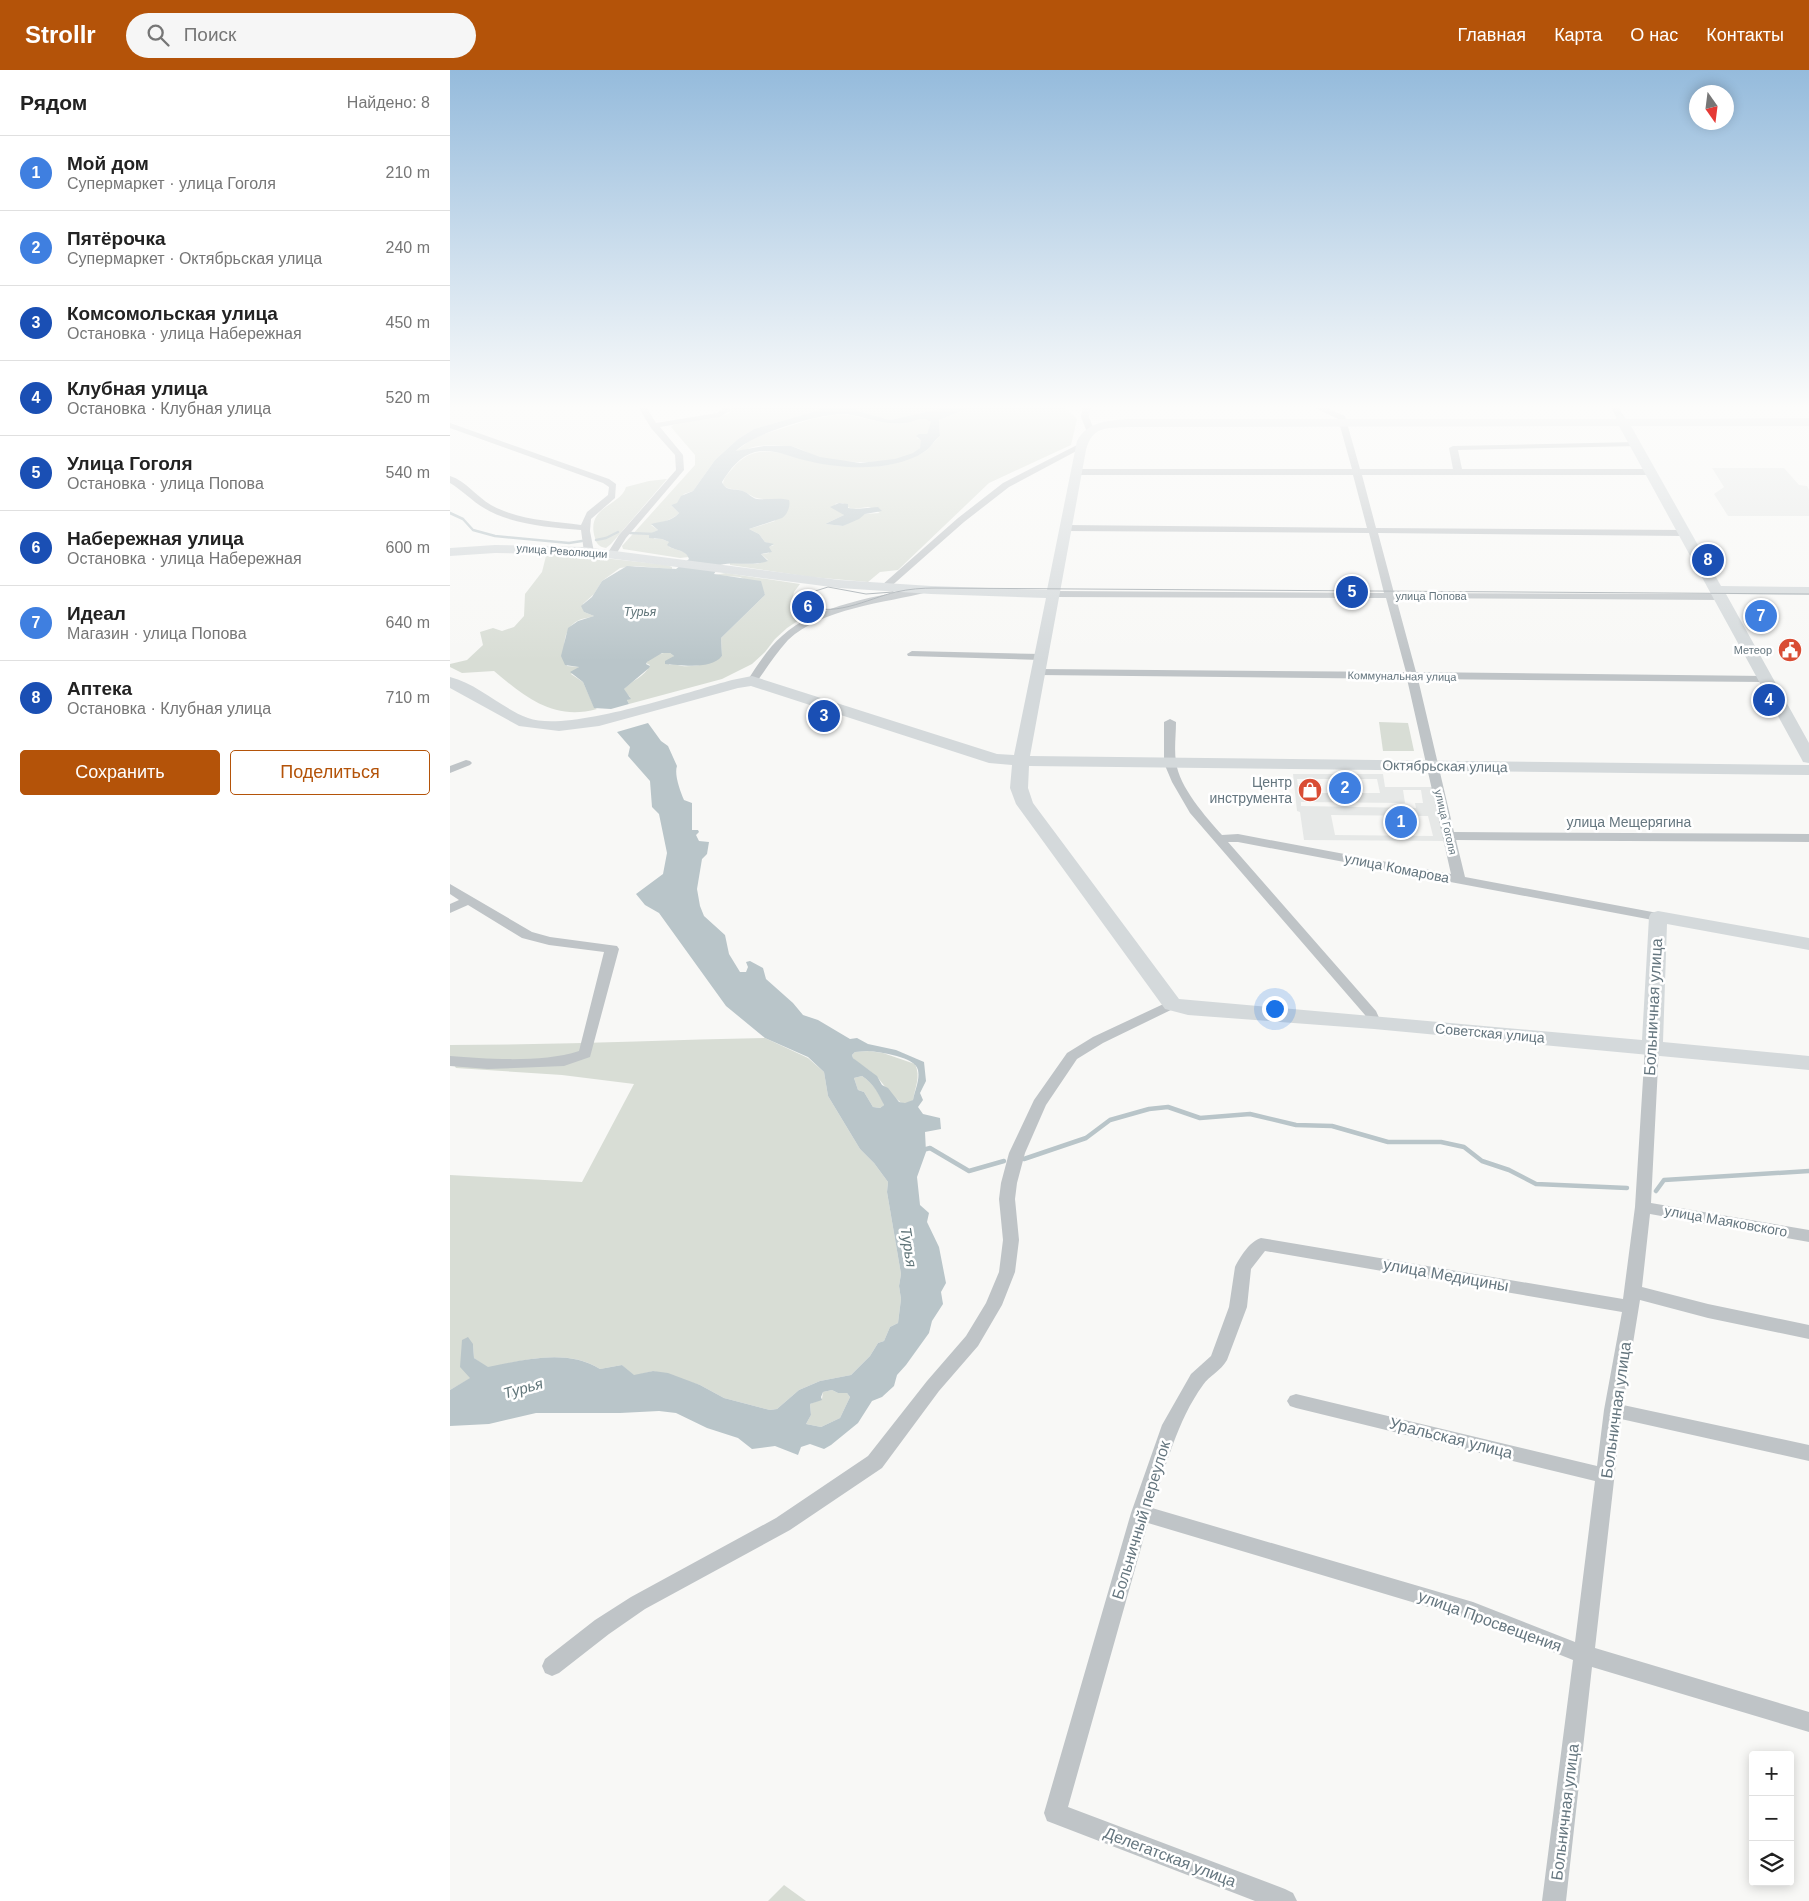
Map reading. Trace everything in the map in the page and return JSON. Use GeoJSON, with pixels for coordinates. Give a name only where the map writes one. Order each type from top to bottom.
{"type":"FeatureCollection","features":[{"type":"Feature","properties":{"kind":"main road"},"geometry":{"type":"LineString","coordinates":[[1073,490],[1021,761],[1019,788],[1025,804],[1172,1004]]}},
{"type":"Feature","properties":{"kind":"main road"},"geometry":{"type":"LineString","coordinates":[[1660,490],[1809,758]]}},
{"type":"Feature","properties":{"kind":"main road","name":"улица Революции"},"geometry":{"type":"LineString","coordinates":[[450,552],[514,548],[589,552],[809,581],[924,590],[1054,594]]}},
{"type":"Feature","properties":{"kind":"main road","name":"улица Попова"},"geometry":{"type":"LineString","coordinates":[[1718,594],[1809,591]]}},
{"type":"Feature","properties":{"kind":"main road","name":"улица Попова"},"geometry":{"type":"LineString","coordinates":[[1718,594],[1809,598]]}},
{"type":"Feature","properties":{"kind":"main road"},"geometry":{"type":"LineString","coordinates":[[450,682],[525,723],[558,726],[600,721],[737,683],[752,681]]}},
{"type":"Feature","properties":{"kind":"main road","name":"Октябрьская улица"},"geometry":{"type":"LineString","coordinates":[[752,681],[995,760],[1809,770]]}},
{"type":"Feature","properties":{"kind":"main road","name":"улица Комарова"},"geometry":{"type":"LineString","coordinates":[[1658,917],[1809,944]]}},
{"type":"Feature","properties":{"kind":"main road","name":"Больничная улица"},"geometry":{"type":"LineString","coordinates":[[1652,1047],[1658,917]]}},
{"type":"Feature","properties":{"kind":"main road","name":"Советская улица"},"geometry":{"type":"LineString","coordinates":[[1172,1004],[1188,1008],[1374,1022],[1809,1063]]}},
{"type":"Feature","properties":{"kind":"street"},"geometry":{"type":"LineString","coordinates":[[465,490],[486,506],[501,513],[531,521],[584,528]]}},
{"type":"Feature","properties":{"kind":"street"},"geometry":{"type":"LineString","coordinates":[[589,552],[584,528],[587,516],[612,496],[613,490]]}},
{"type":"Feature","properties":{"kind":"street"},"geometry":{"type":"LineString","coordinates":[[612,554],[622,537],[662,490]]}},
{"type":"Feature","properties":{"kind":"street"},"geometry":{"type":"LineString","coordinates":[[885,587],[961,520],[999,490]]}},
{"type":"Feature","properties":{"kind":"street","name":"улица Гоголя"},"geometry":{"type":"LineString","coordinates":[[1362,490],[1412,676],[1459,880]]}},
{"type":"Feature","properties":{"kind":"street"},"geometry":{"type":"LineString","coordinates":[[1066,528],[1684,533]]}},
{"type":"Feature","properties":{"kind":"street"},"geometry":{"type":"LineString","coordinates":[[752,681],[786,637],[805,624],[860,605],[924,590]]}},
{"type":"Feature","properties":{"kind":"street","name":"улица Попова"},"geometry":{"type":"LineString","coordinates":[[1054,594],[1390,596],[1718,594]]}},
{"type":"Feature","properties":{"kind":"street","name":"Коммунальная улица"},"geometry":{"type":"LineString","coordinates":[[912,654],[1040,665],[1412,676],[1765,679]]}},
{"type":"Feature","properties":{"kind":"street"},"geometry":{"type":"LineString","coordinates":[[1170,722],[1170,763],[1178,782],[1196,813],[1370,1014],[1374,1022]]}},
{"type":"Feature","properties":{"kind":"street"},"geometry":{"type":"LineString","coordinates":[[450,770],[466,763]]}},
{"type":"Feature","properties":{"kind":"street","name":"улица Мещерягина"},"geometry":{"type":"LineString","coordinates":[[1449,836],[1809,838]]}},
{"type":"Feature","properties":{"kind":"street","name":"улица Комарова"},"geometry":{"type":"LineString","coordinates":[[1220,839],[1238,838],[1658,917]]}},
{"type":"Feature","properties":{"kind":"street"},"geometry":{"type":"LineString","coordinates":[[450,888],[527,936],[549,941],[612,949],[585,1054],[564,1061],[488,1064],[450,1061]]}},
{"type":"Feature","properties":{"kind":"street"},"geometry":{"type":"LineString","coordinates":[[450,909],[468,900]]}},
{"type":"Feature","properties":{"kind":"street"},"geometry":{"type":"LineString","coordinates":[[552,1666],[602,1627],[638,1603],[783,1524],[875,1462],[933,1386],[972,1341],[994,1305],[1007,1272],[1011,1240],[1006,1199],[1009,1183],[1017,1153],[1039,1104],[1072,1056],[1098,1040],[1172,1004]]}},
{"type":"Feature","properties":{"kind":"street","name":"Больничная улица"},"geometry":{"type":"LineString","coordinates":[[1554,1901],[1613,1410],[1632,1299],[1643,1207],[1652,1047]]}},
{"type":"Feature","properties":{"kind":"street","name":"улица Маяковского"},"geometry":{"type":"LineString","coordinates":[[1643,1207],[1809,1236]]}},
{"type":"Feature","properties":{"kind":"street","name":"улица Медицины"},"geometry":{"type":"LineString","coordinates":[[1261,1244],[1708,1310],[1809,1332]]}},
{"type":"Feature","properties":{"kind":"street","name":"Больничный переулок"},"geometry":{"type":"LineString","coordinates":[[1055,1813],[1141,1513],[1171,1425],[1197,1379],[1218,1360],[1238,1307],[1244,1267],[1261,1244]]}},
{"type":"Feature","properties":{"kind":"street","name":"Уральская улица"},"geometry":{"type":"LineString","coordinates":[[1296,1400],[1606,1476]]}},
{"type":"Feature","properties":{"kind":"street"},"geometry":{"type":"LineString","coordinates":[[1613,1410],[1809,1453]]}},
{"type":"Feature","properties":{"kind":"street","name":"улица Просвещения"},"geometry":{"type":"LineString","coordinates":[[1141,1513],[1473,1611],[1584,1655],[1809,1722]]}},
{"type":"Feature","properties":{"kind":"street","name":"Делегатская улица"},"geometry":{"type":"LineString","coordinates":[[1055,1813],[1285,1901]]}},
{"type":"Feature","properties":{"kind":"shaded area"},"geometry":{"type":"Polygon","coordinates":[[[624,490],[657,490],[611,544],[606,548],[600,546],[595,538],[593,527],[595,519],[599,513],[624,490]]]}},
{"type":"Feature","properties":{"kind":"shaded area"},"geometry":{"type":"Polygon","coordinates":[[[672,490],[693,490],[684,494],[677,504],[671,505],[679,513],[676,516],[670,520],[651,525],[658,530],[652,533],[654,539],[662,539],[669,542],[669,547],[684,552],[689,557],[680,558],[623,549],[622,546],[672,490]]]}},
{"type":"Feature","properties":{"kind":"shaded area"},"geometry":{"type":"Polygon","coordinates":[[[739,490],[981,490],[898,570],[880,572],[868,582],[811,577],[730,565],[730,563],[757,564],[768,560],[761,554],[769,553],[768,547],[774,545],[765,542],[759,534],[749,529],[775,521],[763,499],[739,490]],[[843,503],[835,504],[844,515],[825,524],[843,526],[865,514],[880,513],[869,507],[857,509],[846,506],[843,503]]]}},
{"type":"Feature","properties":{"kind":"shaded area"},"geometry":{"type":"Polygon","coordinates":[[[1719,490],[1809,490],[1809,516],[1728,516],[1714,494],[1719,490]]]}},
{"type":"Feature","properties":{"kind":"shaded area"},"geometry":{"type":"Polygon","coordinates":[[[557,553],[672,567],[672,569],[635,566],[620,568],[602,581],[594,594],[583,604],[584,612],[594,616],[579,620],[573,624],[566,634],[564,647],[567,666],[579,667],[571,674],[583,682],[594,707],[597,709],[567,712],[553,709],[529,698],[494,671],[462,673],[450,667],[450,664],[467,660],[483,645],[480,632],[493,628],[502,631],[514,627],[524,616],[525,594],[542,572],[546,556],[557,553]]]}},
{"type":"Feature","properties":{"kind":"shaded area"},"geometry":{"type":"Polygon","coordinates":[[[726,573],[800,584],[794,592],[791,604],[804,615],[775,639],[752,664],[722,679],[629,704],[627,700],[630,697],[623,690],[645,673],[650,665],[646,663],[651,658],[663,653],[670,653],[674,656],[669,665],[687,666],[709,663],[722,656],[721,638],[765,595],[762,588],[740,577],[714,575],[726,573]]]}},
{"type":"Feature","properties":{"kind":"shaded area"},"geometry":{"type":"Polygon","coordinates":[[[1379,722],[1408,723],[1414,751],[1383,751],[1379,722]]]}},
{"type":"Feature","properties":{"kind":"shaded area"},"geometry":{"type":"Polygon","coordinates":[[[1293,774],[1383,774],[1385,787],[1432,787],[1445,841],[1304,840],[1300,812],[1297,811],[1293,774]],[[1297,779],[1299,793],[1380,793],[1377,779],[1297,779]],[[1403,790],[1405,803],[1301,802],[1301,806],[1416,808],[1415,803],[1423,803],[1421,790],[1403,790]],[[1331,815],[1335,835],[1433,836],[1428,816],[1331,815]]]}},
{"type":"Feature","properties":{"kind":"shaded area"},"geometry":{"type":"Polygon","coordinates":[[[765,1038],[808,1058],[824,1072],[828,1096],[860,1149],[874,1163],[888,1182],[887,1192],[901,1274],[899,1286],[901,1299],[898,1323],[890,1327],[884,1341],[878,1343],[870,1356],[851,1375],[820,1381],[799,1390],[777,1409],[770,1410],[724,1398],[700,1385],[653,1371],[634,1376],[622,1365],[600,1369],[574,1359],[560,1357],[531,1359],[488,1368],[474,1358],[473,1344],[471,1378],[450,1390],[450,1175],[582,1182],[634,1084],[562,1075],[456,1068],[450,1059],[450,1045],[765,1038]]]}},
{"type":"Feature","properties":{"kind":"shaded area"},"geometry":{"type":"Polygon","coordinates":[[[855,1052],[883,1053],[915,1064],[918,1078],[913,1100],[902,1103],[890,1093],[875,1075],[853,1058],[852,1055],[855,1052]]]}},
{"type":"Feature","properties":{"kind":"shaded area"},"geometry":{"type":"Polygon","coordinates":[[[862,1076],[870,1082],[878,1093],[884,1105],[880,1108],[873,1107],[864,1092],[858,1090],[854,1078],[862,1076]]]}},
{"type":"Feature","properties":{"kind":"shaded area"},"geometry":{"type":"Polygon","coordinates":[[[832,1390],[838,1393],[847,1393],[850,1397],[840,1418],[821,1427],[806,1424],[811,1415],[810,1404],[822,1399],[823,1392],[832,1390]]]}},
{"type":"Feature","properties":{"kind":"shaded area"},"geometry":{"type":"Polygon","coordinates":[[[784,1885],[806,1901],[768,1901],[784,1885]]]}},
{"type":"Feature","properties":{"kind":"water","name":"Турья"},"geometry":{"type":"Polygon","coordinates":[[[740,490],[757,499],[789,500],[789,508],[782,518],[749,529],[759,534],[765,542],[774,544],[769,547],[772,552],[761,554],[768,561],[756,564],[720,565],[714,574],[761,581],[765,595],[721,638],[722,656],[717,660],[695,666],[665,664],[665,661],[674,656],[670,653],[662,653],[647,662],[646,664],[650,666],[649,668],[624,689],[631,699],[627,700],[629,704],[611,709],[594,708],[583,682],[570,672],[579,667],[565,665],[561,656],[568,628],[578,621],[594,616],[584,612],[581,606],[592,597],[602,581],[627,566],[676,569],[689,559],[685,553],[667,545],[669,542],[662,539],[649,538],[649,534],[658,530],[651,524],[670,520],[676,516],[679,513],[671,505],[677,503],[681,496],[693,491],[740,490]]]}},
{"type":"Feature","properties":{"kind":"water"},"geometry":{"type":"Polygon","coordinates":[[[839,503],[848,504],[848,508],[878,507],[882,511],[865,514],[859,519],[843,526],[825,524],[844,515],[830,507],[839,503]]]}},
{"type":"Feature","properties":{"kind":"water"},"geometry":{"type":"Polygon","coordinates":[[[648,723],[661,741],[668,746],[677,766],[677,778],[682,796],[684,800],[692,803],[692,830],[698,830],[699,832],[696,835],[699,841],[709,842],[707,854],[702,859],[697,889],[700,906],[704,916],[725,935],[729,954],[740,972],[746,972],[748,967],[746,962],[750,961],[763,968],[766,979],[793,1003],[803,1015],[818,1020],[850,1039],[857,1038],[868,1044],[896,1050],[924,1062],[926,1081],[920,1093],[923,1100],[918,1107],[923,1114],[940,1118],[941,1129],[925,1132],[926,1152],[917,1177],[920,1205],[929,1213],[927,1222],[939,1247],[946,1283],[941,1292],[943,1304],[932,1321],[929,1333],[897,1375],[894,1386],[882,1397],[872,1401],[858,1423],[824,1449],[810,1444],[801,1447],[798,1455],[775,1446],[752,1449],[738,1438],[707,1428],[676,1413],[659,1411],[536,1413],[489,1424],[450,1426],[450,1390],[470,1378],[460,1367],[462,1340],[468,1337],[473,1344],[474,1358],[488,1367],[516,1361],[560,1357],[574,1359],[600,1369],[622,1365],[634,1375],[653,1371],[668,1373],[700,1385],[724,1398],[770,1410],[777,1409],[799,1390],[820,1381],[851,1375],[870,1356],[878,1343],[884,1341],[890,1327],[898,1323],[901,1299],[899,1286],[901,1274],[887,1192],[888,1182],[874,1163],[860,1149],[828,1096],[824,1072],[808,1057],[765,1038],[726,1006],[659,913],[645,905],[636,894],[663,874],[667,853],[659,814],[652,807],[650,781],[628,756],[630,747],[617,732],[648,723]],[[868,1051],[855,1052],[852,1055],[853,1058],[877,1076],[882,1085],[888,1088],[899,1102],[905,1103],[913,1100],[918,1078],[916,1065],[897,1056],[868,1051]],[[862,1076],[854,1078],[858,1090],[864,1092],[873,1107],[880,1108],[884,1105],[870,1082],[862,1076]],[[832,1390],[823,1392],[822,1400],[810,1404],[811,1415],[806,1424],[821,1427],[840,1418],[850,1397],[847,1393],[838,1393],[832,1390]]]}},
{"type":"Feature","properties":{"kind":"waterway"},"geometry":{"type":"LineString","coordinates":[[450,513],[463,519],[473,530],[495,536],[569,543],[582,541]]}},
{"type":"Feature","properties":{"kind":"waterway"},"geometry":{"type":"LineString","coordinates":[[596,540],[606,538],[618,532]]}},
{"type":"Feature","properties":{"kind":"waterway"},"geometry":{"type":"LineString","coordinates":[[630,533],[653,534]]}},
{"type":"Feature","properties":{"kind":"waterway"},"geometry":{"type":"LineString","coordinates":[[1024,1159],[1086,1138],[1110,1120],[1149,1109],[1168,1107],[1200,1118],[1250,1114],[1296,1125],[1332,1126],[1388,1142],[1441,1142],[1464,1147],[1482,1161],[1509,1170],[1536,1184],[1627,1188]]}},
{"type":"Feature","properties":{"kind":"waterway"},"geometry":{"type":"LineString","coordinates":[[923,1150],[930,1148],[969,1171],[1004,1161]]}},
{"type":"Feature","properties":{"kind":"waterway"},"geometry":{"type":"LineString","coordinates":[[1656,1191],[1664,1180],[1809,1171]]}},
{"type":"Feature","properties":{"kind":"tram line"},"geometry":{"type":"LineString","coordinates":[[893,592],[866,594],[828,587],[809,593],[803,602],[813,607],[837,609],[901,591],[935,588],[1809,594]]}},
{"type":"Feature","properties":{"kind":"place","name":"Аптека"},"geometry":{"type":"Point","coordinates":[1708,560]}},
{"type":"Feature","properties":{"kind":"place","name":"Улица Гоголя"},"geometry":{"type":"Point","coordinates":[1352,592]}},
{"type":"Feature","properties":{"kind":"place","name":"Набережная улица"},"geometry":{"type":"Point","coordinates":[808,607]}},
{"type":"Feature","properties":{"kind":"place","name":"Идеал"},"geometry":{"type":"Point","coordinates":[1761,616]}},
{"type":"Feature","properties":{"kind":"place","name":"Метеор"},"geometry":{"type":"Point","coordinates":[1790,650]}},
{"type":"Feature","properties":{"kind":"place","name":"Клубная улица"},"geometry":{"type":"Point","coordinates":[1769,700]}},
{"type":"Feature","properties":{"kind":"place","name":"Комсомольская улица"},"geometry":{"type":"Point","coordinates":[824,716]}},
{"type":"Feature","properties":{"kind":"place","name":"Пятёрочка"},"geometry":{"type":"Point","coordinates":[1345,788]}},
{"type":"Feature","properties":{"kind":"place","name":"Центр инструмента"},"geometry":{"type":"Point","coordinates":[1310,790]}},
{"type":"Feature","properties":{"kind":"place","name":"Мой дом"},"geometry":{"type":"Point","coordinates":[1401,822]}}]}
